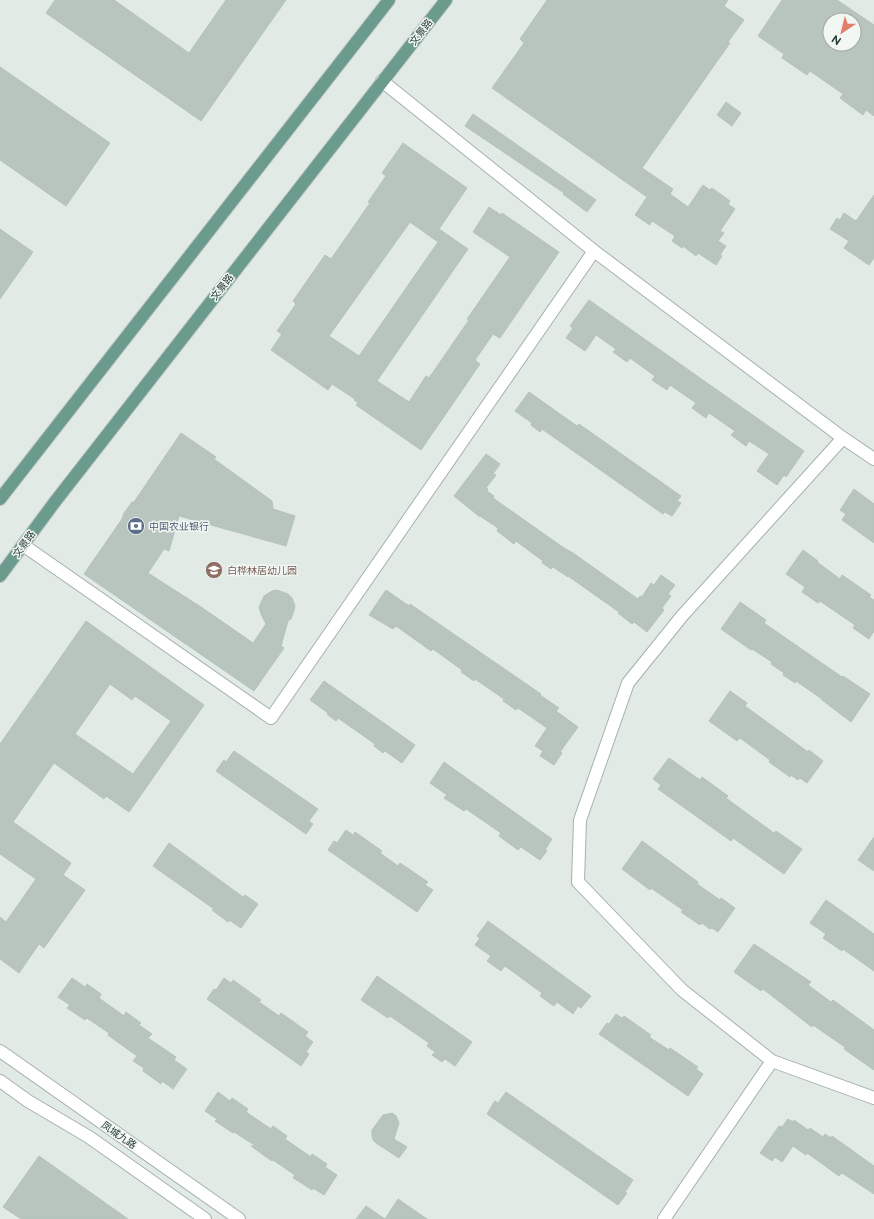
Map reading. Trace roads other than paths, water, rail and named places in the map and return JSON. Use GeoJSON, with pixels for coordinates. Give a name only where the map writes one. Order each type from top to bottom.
{"type":"FeatureCollection","features":[{"type":"Feature","properties":{"kind":"main road"},"geometry":{"type":"LineString","coordinates":[[0,499],[389,0]]}},
{"type":"Feature","properties":{"kind":"main road","name":"文景路"},"geometry":{"type":"LineString","coordinates":[[0,576],[54,503],[446,0]]}},
{"type":"Feature","properties":{"kind":"street"},"geometry":{"type":"LineString","coordinates":[[382,81],[594,251],[843,438],[874,459]]}},
{"type":"Feature","properties":{"kind":"street"},"geometry":{"type":"LineString","coordinates":[[23,545],[271,718],[594,251]]}},
{"type":"Feature","properties":{"kind":"street"},"geometry":{"type":"LineString","coordinates":[[843,438],[682,616],[628,683],[580,820],[578,882],[682,990],[772,1061],[874,1098]]}},
{"type":"Feature","properties":{"kind":"street","name":"凤城九路"},"geometry":{"type":"LineString","coordinates":[[0,1051],[239,1219]]}},
{"type":"Feature","properties":{"kind":"street"},"geometry":{"type":"LineString","coordinates":[[664,1219],[772,1061]]}},
{"type":"Feature","properties":{"kind":"street","name":"凤城九路"},"geometry":{"type":"LineString","coordinates":[[0,1081],[28,1101],[88,1138],[206,1219]]}},
{"type":"Feature","properties":{"kind":"place","name":"中国农业银行"},"geometry":{"type":"Point","coordinates":[136,526]}},
{"type":"Feature","properties":{"kind":"place","name":"白桦林居幼儿园"},"geometry":{"type":"Point","coordinates":[214,570]}}]}
